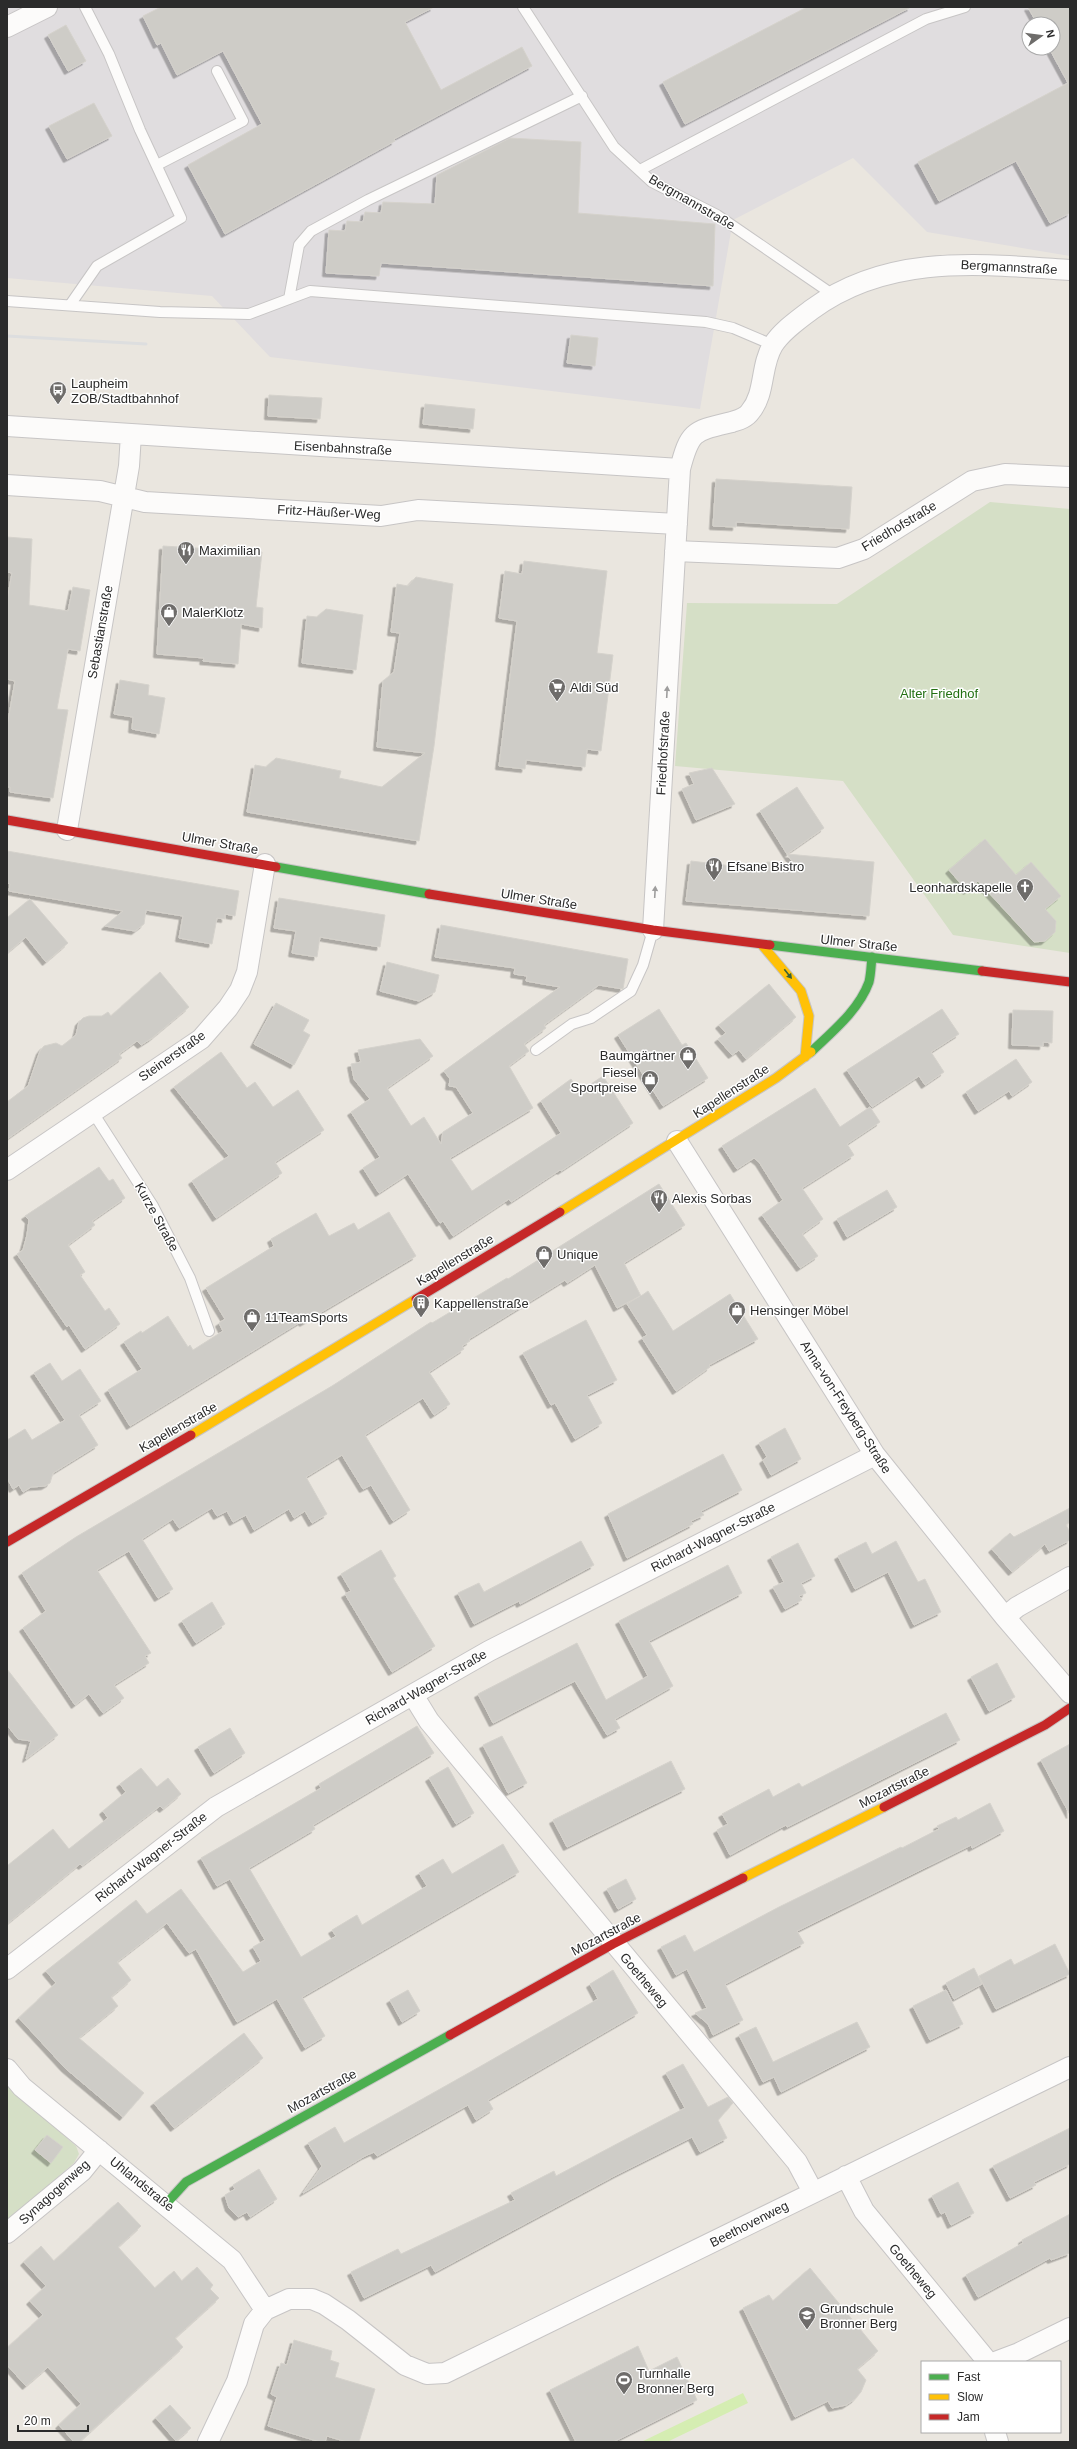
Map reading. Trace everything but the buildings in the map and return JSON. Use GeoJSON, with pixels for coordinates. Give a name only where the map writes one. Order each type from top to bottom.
{"type":"FeatureCollection","features":[{"type":"Feature","properties":{"kind":"street"},"geometry":{"type":"LineString","coordinates":[[7,27],[46,7]]}},
{"type":"Feature","properties":{"kind":"street","name":"Bergmannstraße"},"geometry":{"type":"LineString","coordinates":[[739,420],[750,414],[758,400],[765,362],[773,345],[784,332],[832,294],[872,278],[927,266],[973,264],[1070,270]]}},
{"type":"Feature","properties":{"kind":"street","name":"Friedhofstraße"},"geometry":{"type":"LineString","coordinates":[[653,930],[680,469],[686,444],[697,432],[708,427],[739,420]]}},
{"type":"Feature","properties":{"kind":"street","name":"Eisenbahnstraße"},"geometry":{"type":"LineString","coordinates":[[7,426],[680,469]]}},
{"type":"Feature","properties":{"kind":"street","name":"Sebastianstraße"},"geometry":{"type":"LineString","coordinates":[[67,830],[124,496],[131,434]]}},
{"type":"Feature","properties":{"kind":"street","name":"Friedhofstraße"},"geometry":{"type":"LineString","coordinates":[[676,551],[838,558],[864,549],[972,481],[1006,474],[1070,477]]}},
{"type":"Feature","properties":{"kind":"street","name":"Fritz-Häußer-Weg"},"geometry":{"type":"LineString","coordinates":[[7,486],[100,491],[145,502],[381,516],[418,510],[677,524]]}},
{"type":"Feature","properties":{"kind":"street","name":"Ulmer Straße"},"geometry":{"type":"LineString","coordinates":[[7,820],[528,911],[762,945],[872,957],[1070,982]]}},
{"type":"Feature","properties":{"kind":"street","name":"Steinerstraße"},"geometry":{"type":"LineString","coordinates":[[7,1170],[92,1111],[201,1039],[228,1008],[240,990],[246,972],[265,864]]}},
{"type":"Feature","properties":{"kind":"street"},"geometry":{"type":"LineString","coordinates":[[762,945],[801,991],[809,1016],[805,1057]]}},
{"type":"Feature","properties":{"kind":"street","name":"Kapellenstraße"},"geometry":{"type":"LineString","coordinates":[[7,1542],[250,1400],[677,1141],[776,1078],[805,1057],[834,1031],[861,1000],[869,981],[872,957]]}},
{"type":"Feature","properties":{"kind":"street","name":"Anna-von-Freyberg-Straße"},"geometry":{"type":"LineString","coordinates":[[677,1141],[875,1455],[1005,1617],[1070,1693]]}},
{"type":"Feature","properties":{"kind":"street","name":"Richard-Wagner-Straße"},"geometry":{"type":"LineString","coordinates":[[7,1969],[216,1807],[489,1651],[875,1455]]}},
{"type":"Feature","properties":{"kind":"street"},"geometry":{"type":"LineString","coordinates":[[1005,1617],[1017,1607],[1070,1577]]}},
{"type":"Feature","properties":{"kind":"street","name":"Goetheweg"},"geometry":{"type":"LineString","coordinates":[[413,1695],[429,1721],[613,1944],[797,2162],[813,2192]]}},
{"type":"Feature","properties":{"kind":"street","name":"Mozartstraße"},"geometry":{"type":"LineString","coordinates":[[166,2204],[186,2182],[613,1944],[1045,1725],[1070,1708]]}},
{"type":"Feature","properties":{"kind":"street","name":"Beethovenweg"},"geometry":{"type":"LineString","coordinates":[[265,2310],[289,2299],[312,2299],[324,2304],[342,2316],[405,2365],[427,2374],[445,2373],[1070,2067]]}},
{"type":"Feature","properties":{"kind":"street","name":"Uhlandstraße"},"geometry":{"type":"LineString","coordinates":[[7,2069],[22,2087],[166,2204],[232,2260],[265,2310]]}},
{"type":"Feature","properties":{"kind":"street","name":"Synagogenweg"},"geometry":{"type":"LineString","coordinates":[[7,2233],[82,2171],[99,2150]]}},
{"type":"Feature","properties":{"kind":"street","name":"Goetheweg"},"geometry":{"type":"LineString","coordinates":[[846,2176],[864,2211],[987,2361]]}},
{"type":"Feature","properties":{"kind":"street"},"geometry":{"type":"LineString","coordinates":[[208,2442],[237,2381],[254,2324],[265,2310]]}},
{"type":"Feature","properties":{"kind":"street"},"geometry":{"type":"LineString","coordinates":[[997,2361],[1070,2328]]}},
{"type":"Feature","properties":{"kind":"lane"},"geometry":{"type":"LineString","coordinates":[[70,305],[97,266],[181,218],[109,54],[85,7]]}},
{"type":"Feature","properties":{"kind":"lane","name":"Bergmannstraße"},"geometry":{"type":"LineString","coordinates":[[522,7],[582,96],[614,147],[652,182],[717,215],[832,294]]}},
{"type":"Feature","properties":{"kind":"lane"},"geometry":{"type":"LineString","coordinates":[[640,170],[926,19],[965,7]]}},
{"type":"Feature","properties":{"kind":"lane"},"geometry":{"type":"LineString","coordinates":[[157,165],[243,121],[217,71]]}},
{"type":"Feature","properties":{"kind":"lane"},"geometry":{"type":"LineString","coordinates":[[289,299],[299,245],[311,231],[368,200],[582,96]]}},
{"type":"Feature","properties":{"kind":"lane"},"geometry":{"type":"LineString","coordinates":[[7,301],[160,312],[249,314],[310,291],[706,322],[733,328],[773,345]]}},
{"type":"Feature","properties":{"kind":"lane"},"geometry":{"type":"LineString","coordinates":[[536,1050],[572,1024],[591,1018],[631,991],[643,965],[653,930]]}},
{"type":"Feature","properties":{"kind":"lane","name":"Kurze Straße"},"geometry":{"type":"LineString","coordinates":[[92,1111],[153,1206],[190,1278],[209,1331]]}},
{"type":"Feature","properties":{"kind":"shaded area"},"geometry":{"type":"Polygon","coordinates":[[[7,7],[1070,7],[1070,256],[927,232],[853,158],[733,220],[700,409],[270,357],[212,296],[7,278],[7,7]]]}},
{"type":"Feature","properties":{"kind":"green space","name":"Alter Friedhof"},"geometry":{"type":"Polygon","coordinates":[[[990,502],[1070,509],[1070,953],[953,935],[843,781],[675,766],[687,603],[837,604],[990,502]]]}},
{"type":"Feature","properties":{"kind":"green space"},"geometry":{"type":"Polygon","coordinates":[[[7,2086],[76,2146],[79,2154],[74,2163],[7,2221],[7,2086]]]}},
{"type":"Feature","properties":{"kind":"green space"},"geometry":{"type":"Polygon","coordinates":[[[743,2393],[748,2403],[667,2442],[641,2442],[743,2393]]]}},
{"type":"Feature","properties":{"kind":"railway"},"geometry":{"type":"LineString","coordinates":[[7,336],[146,344]]}},
{"type":"Feature","properties":{"kind":"traffic: fast"},"geometry":{"type":"LineString","coordinates":[[276,867],[429,894]]}},
{"type":"Feature","properties":{"kind":"traffic: fast"},"geometry":{"type":"LineString","coordinates":[[770,945],[982,971]]}},
{"type":"Feature","properties":{"kind":"traffic: fast"},"geometry":{"type":"LineString","coordinates":[[811,1052],[844,1020],[859,1002],[869,982],[872,957]]}},
{"type":"Feature","properties":{"kind":"traffic: fast"},"geometry":{"type":"LineString","coordinates":[[166,2204],[186,2182],[450,2035]]}},
{"type":"Feature","properties":{"kind":"traffic: slow"},"geometry":{"type":"LineString","coordinates":[[762,945],[801,991],[809,1016],[805,1057]]}},
{"type":"Feature","properties":{"kind":"traffic: slow"},"geometry":{"type":"LineString","coordinates":[[560,1212],[776,1078],[811,1052]]}},
{"type":"Feature","properties":{"kind":"traffic: slow"},"geometry":{"type":"LineString","coordinates":[[191,1435],[416,1299]]}},
{"type":"Feature","properties":{"kind":"traffic: slow"},"geometry":{"type":"LineString","coordinates":[[743,1878],[884,1807]]}},
{"type":"Feature","properties":{"kind":"traffic: jam"},"geometry":{"type":"LineString","coordinates":[[7,820],[276,867]]}},
{"type":"Feature","properties":{"kind":"traffic: jam"},"geometry":{"type":"LineString","coordinates":[[429,894],[653,930],[770,945]]}},
{"type":"Feature","properties":{"kind":"traffic: jam"},"geometry":{"type":"LineString","coordinates":[[982,971],[1070,982]]}},
{"type":"Feature","properties":{"kind":"traffic: jam"},"geometry":{"type":"LineString","coordinates":[[416,1299],[560,1212]]}},
{"type":"Feature","properties":{"kind":"traffic: jam"},"geometry":{"type":"LineString","coordinates":[[7,1542],[191,1435]]}},
{"type":"Feature","properties":{"kind":"traffic: jam"},"geometry":{"type":"LineString","coordinates":[[884,1807],[1045,1725],[1070,1708]]}},
{"type":"Feature","properties":{"kind":"traffic: jam"},"geometry":{"type":"LineString","coordinates":[[450,2035],[613,1944],[743,1878]]}},
{"type":"Feature","properties":{"kind":"place","name":"Laupheim ZOB/Stadtbahnhof"},"geometry":{"type":"Point","coordinates":[58,405]}},
{"type":"Feature","properties":{"kind":"place","name":"Maximilian"},"geometry":{"type":"Point","coordinates":[186,565]}},
{"type":"Feature","properties":{"kind":"place","name":"MalerKlotz"},"geometry":{"type":"Point","coordinates":[169,627]}},
{"type":"Feature","properties":{"kind":"place","name":"Aldi Süd"},"geometry":{"type":"Point","coordinates":[557,702]}},
{"type":"Feature","properties":{"kind":"place","name":"Efsane Bistro"},"geometry":{"type":"Point","coordinates":[714,881]}},
{"type":"Feature","properties":{"kind":"place","name":"Leonhardskapelle"},"geometry":{"type":"Point","coordinates":[1025,902]}},
{"type":"Feature","properties":{"kind":"place","name":"Baumgärtner"},"geometry":{"type":"Point","coordinates":[688,1070]}},
{"type":"Feature","properties":{"kind":"place","name":"Fiesel Sportpreise"},"geometry":{"type":"Point","coordinates":[650,1094]}},
{"type":"Feature","properties":{"kind":"place","name":"Alexis Sorbas"},"geometry":{"type":"Point","coordinates":[659,1213]}},
{"type":"Feature","properties":{"kind":"place","name":"Unique"},"geometry":{"type":"Point","coordinates":[544,1269]}},
{"type":"Feature","properties":{"kind":"place","name":"Kappellenstraße"},"geometry":{"type":"Point","coordinates":[421,1318]}},
{"type":"Feature","properties":{"kind":"place","name":"Hensinger Möbel"},"geometry":{"type":"Point","coordinates":[737,1325]}},
{"type":"Feature","properties":{"kind":"place","name":"11TeamSports"},"geometry":{"type":"Point","coordinates":[252,1332]}},
{"type":"Feature","properties":{"kind":"place","name":"Grundschule Bronner Berg"},"geometry":{"type":"Point","coordinates":[807,2330]}},
{"type":"Feature","properties":{"kind":"place","name":"Turnhalle Bronner Berg"},"geometry":{"type":"Point","coordinates":[624,2395]}}]}
